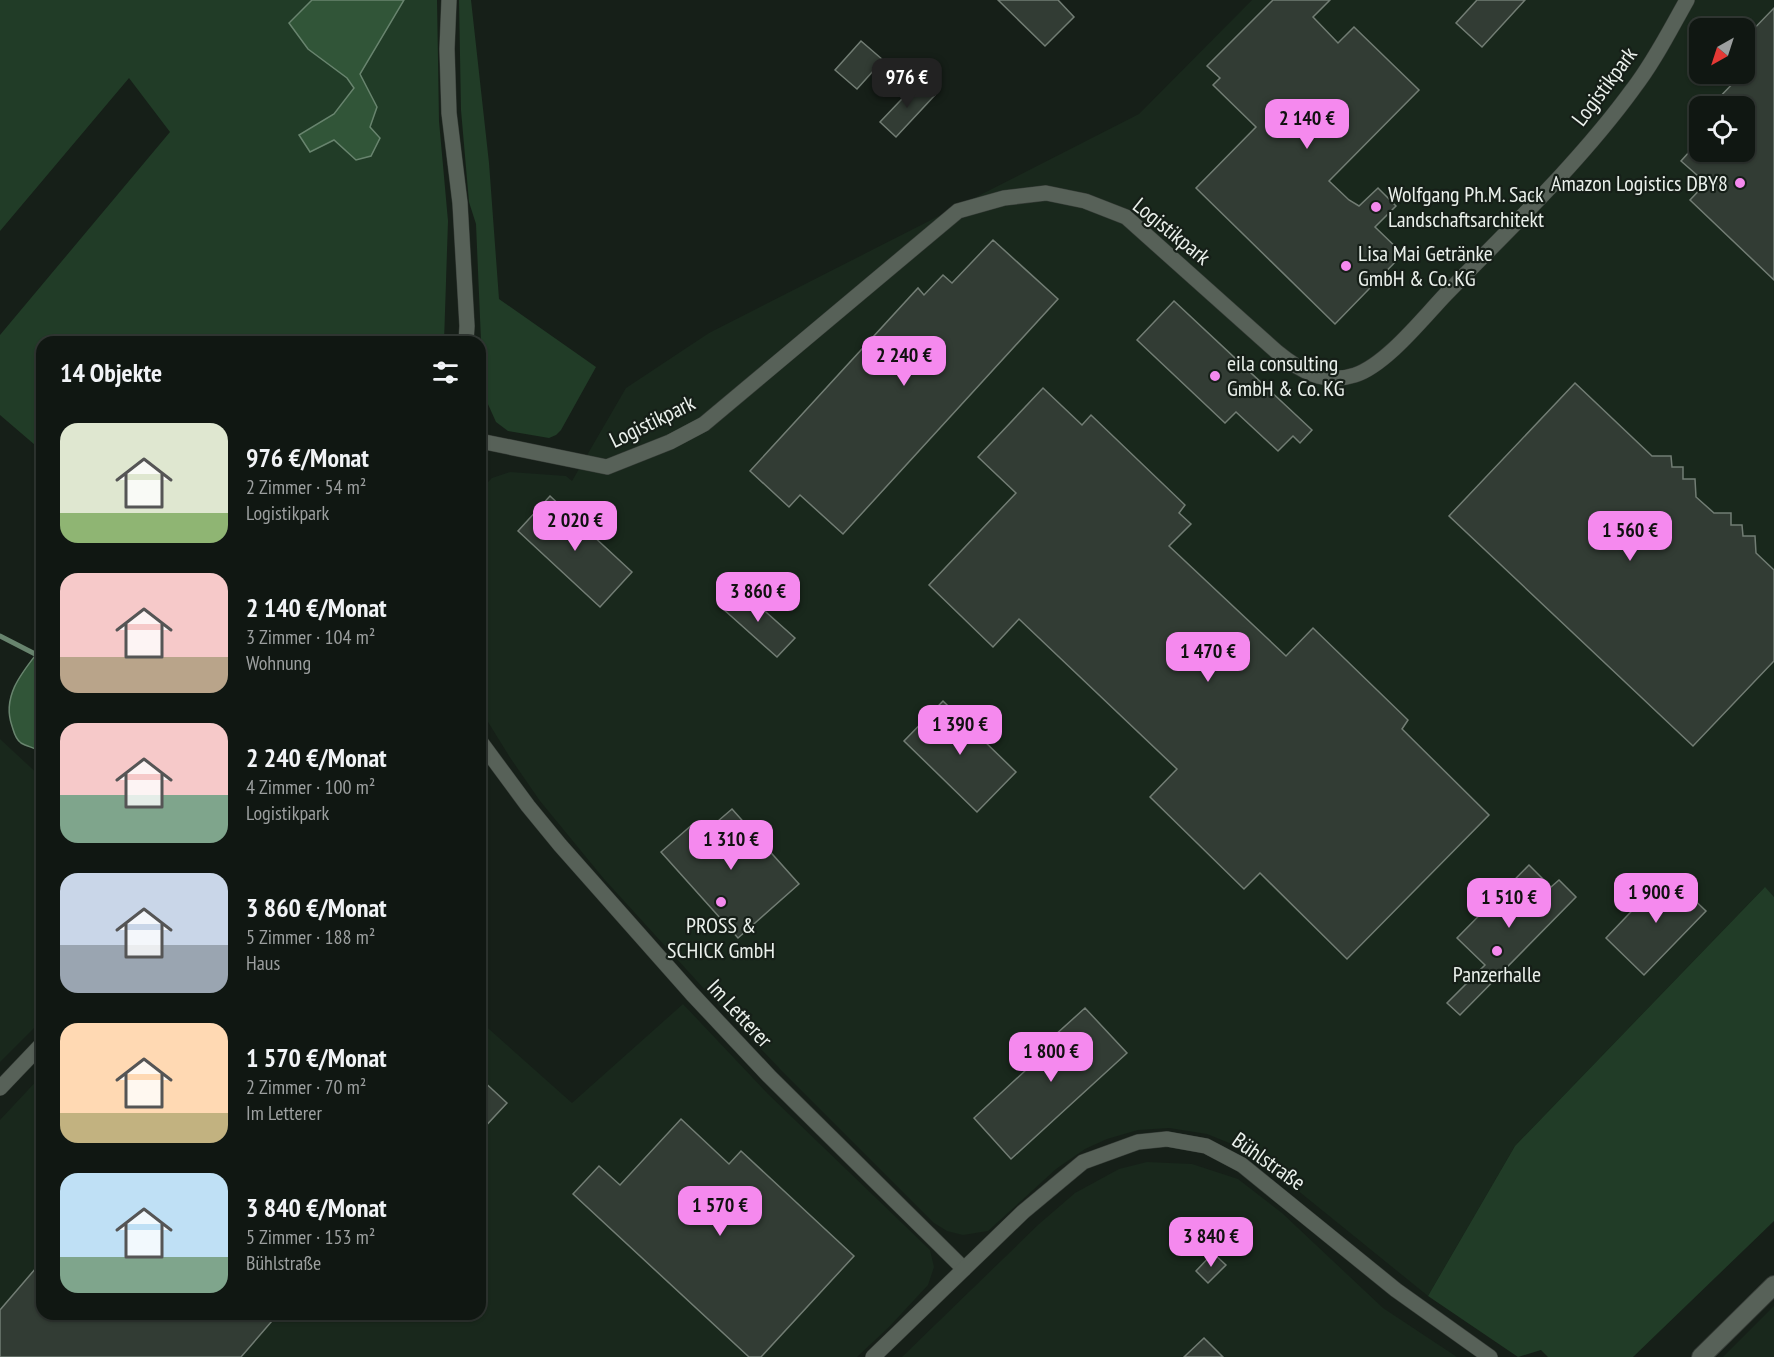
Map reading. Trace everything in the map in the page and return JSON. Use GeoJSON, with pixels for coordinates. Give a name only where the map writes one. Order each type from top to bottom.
{"type":"FeatureCollection","features":[{"type":"Feature","properties":{"kind":"main road"},"geometry":{"type":"LineString","coordinates":[[1701,1357],[1774,1285]]}},
{"type":"Feature","properties":{"kind":"street"},"geometry":{"type":"LineString","coordinates":[[449,0],[447,49],[449,113],[459,203],[466,336]]}},
{"type":"Feature","properties":{"kind":"street","name":"Logistikpark"},"geometry":{"type":"LineString","coordinates":[[486,442],[607,467],[647,452],[704,424],[958,212],[1004,198],[1046,193],[1084,201],[1126,218],[1277,352],[1304,371],[1331,379],[1356,375],[1380,360],[1394,347],[1530,207],[1607,123],[1634,88],[1687,0]]}},
{"type":"Feature","properties":{"kind":"street","name":"Im Letterer"},"geometry":{"type":"LineString","coordinates":[[486,749],[561,845],[692,994],[769,1076],[964,1269]]}},
{"type":"Feature","properties":{"kind":"street"},"geometry":{"type":"LineString","coordinates":[[0,1088],[36,1050]]}},
{"type":"Feature","properties":{"kind":"street","name":"Bühlstraße"},"geometry":{"type":"LineString","coordinates":[[873,1357],[1023,1212],[1083,1162],[1138,1142],[1167,1139],[1206,1146],[1242,1165],[1396,1290],[1490,1357]]}},
{"type":"Feature","properties":{"kind":"shaded area"},"geometry":{"type":"Polygon","coordinates":[[[0,0],[312,0],[289,22],[308,49],[347,78],[354,87],[334,114],[299,135],[334,140],[370,127],[377,107],[360,74],[404,0],[437,0],[439,121],[448,221],[444,336],[36,336],[36,446],[0,415],[0,335],[170,132],[129,78],[0,231],[0,0]]]}},
{"type":"Feature","properties":{"kind":"shaded area"},"geometry":{"type":"Polygon","coordinates":[[[312,0],[404,0],[360,74],[377,107],[370,127],[380,138],[371,156],[356,160],[334,140],[310,152],[299,135],[334,114],[354,88],[347,78],[308,49],[289,23],[312,0]]]}},
{"type":"Feature","properties":{"kind":"shaded area"},"geometry":{"type":"Polygon","coordinates":[[[459,0],[471,0],[489,163],[499,299],[596,367],[561,430],[549,438],[508,431],[496,422],[487,402],[486,336],[481,336],[476,224],[469,202],[461,110],[459,0]]]}},
{"type":"Feature","properties":{"kind":"shaded area"},"geometry":{"type":"Polygon","coordinates":[[[1252,0],[1774,0],[1774,897],[1764,888],[1515,1146],[1428,1296],[1249,1151],[1207,1134],[1169,1128],[1138,1130],[1107,1139],[1085,1149],[1056,1169],[988,1231],[963,1235],[947,1231],[934,1223],[780,1069],[604,879],[540,801],[486,719],[486,484],[492,478],[510,472],[566,476],[572,481],[626,388],[709,333],[1139,114],[1252,0]]]}},
{"type":"Feature","properties":{"kind":"shaded area"},"geometry":{"type":"Polygon","coordinates":[[[36,655],[36,749],[19,741],[9,715],[12,693],[36,655]]]}},
{"type":"Feature","properties":{"kind":"shaded area"},"geometry":{"type":"Polygon","coordinates":[[[0,739],[36,772],[36,1026],[0,1062],[0,739]]]}},
{"type":"Feature","properties":{"kind":"shaded area"},"geometry":{"type":"Polygon","coordinates":[[[1765,887],[1774,897],[1774,1221],[1633,1357],[1548,1357],[1541,1350],[1518,1357],[1428,1296],[1515,1146],[1765,887]]]}},
{"type":"Feature","properties":{"kind":"shaded area"},"geometry":{"type":"Polygon","coordinates":[[[683,1004],[768,1094],[930,1250],[934,1267],[928,1285],[857,1357],[0,1357],[0,1120],[36,1081],[36,1320],[486,1320],[486,1026],[572,1103],[683,1004]]]}},
{"type":"Feature","properties":{"kind":"shaded area"},"geometry":{"type":"Polygon","coordinates":[[[1147,1162],[1192,1164],[1238,1179],[1282,1213],[1383,1308],[1457,1357],[902,1357],[1039,1224],[1075,1193],[1119,1169],[1147,1162]]]}},
{"type":"Feature","properties":{"kind":"shaded area"},"geometry":{"type":"Polygon","coordinates":[[[1774,1306],[1774,1357],[1723,1357],[1774,1306]]]}},
{"type":"Feature","properties":{"kind":"building"},"geometry":{"type":"Polygon","coordinates":[[[998,0],[1058,0],[1074,17],[1045,46],[998,0]]]}},
{"type":"Feature","properties":{"kind":"building"},"geometry":{"type":"Polygon","coordinates":[[[1273,0],[1330,0],[1313,17],[1338,43],[1354,27],[1419,90],[1329,181],[1359,206],[1378,188],[1396,206],[1375,227],[1403,254],[1335,324],[1196,188],[1256,127],[1213,85],[1220,78],[1207,66],[1273,0]]]}},
{"type":"Feature","properties":{"kind":"building"},"geometry":{"type":"Polygon","coordinates":[[[1477,0],[1525,0],[1482,47],[1456,23],[1477,0]]]}},
{"type":"Feature","properties":{"kind":"building","name":"Amazon Logistics DBY8"},"geometry":{"type":"Polygon","coordinates":[[[1774,8],[1774,280],[1690,200],[1706,183],[1681,161],[1689,152],[1689,162],[1755,162],[1755,96],[1721,96],[1732,84],[1755,84],[1755,28],[1774,8]]]}},
{"type":"Feature","properties":{"kind":"building"},"geometry":{"type":"Polygon","coordinates":[[[861,41],[883,60],[857,89],[835,70],[861,41]]]}},
{"type":"Feature","properties":{"kind":"building"},"geometry":{"type":"Polygon","coordinates":[[[919,81],[935,95],[896,137],[880,122],[919,81]]]}},
{"type":"Feature","properties":{"kind":"building"},"geometry":{"type":"Polygon","coordinates":[[[993,240],[1058,299],[843,534],[800,495],[789,507],[750,471],[918,288],[924,295],[943,275],[952,283],[993,240]]]}},
{"type":"Feature","properties":{"kind":"building","name":"eila consulting GmbH & Co. KG"},"geometry":{"type":"Polygon","coordinates":[[[1174,301],[1312,430],[1300,443],[1293,436],[1278,451],[1236,412],[1225,423],[1137,340],[1174,301]]]}},
{"type":"Feature","properties":{"kind":"building"},"geometry":{"type":"Polygon","coordinates":[[[1575,383],[1652,456],[1671,456],[1672,467],[1683,467],[1683,479],[1695,479],[1696,497],[1714,513],[1731,513],[1731,525],[1742,525],[1743,536],[1755,536],[1756,553],[1774,570],[1774,661],[1693,746],[1449,516],[1575,383]]]}},
{"type":"Feature","properties":{"kind":"building"},"geometry":{"type":"Polygon","coordinates":[[[1043,388],[1082,425],[1091,415],[1185,505],[1179,513],[1191,524],[1169,546],[1286,656],[1313,628],[1408,720],[1402,729],[1489,815],[1347,959],[1260,873],[1244,889],[1150,797],[1177,769],[1019,619],[993,647],[929,585],[1016,493],[978,457],[1043,388]]]}},
{"type":"Feature","properties":{"kind":"building"},"geometry":{"type":"Polygon","coordinates":[[[550,496],[632,572],[600,607],[518,531],[550,496]]]}},
{"type":"Feature","properties":{"kind":"building"},"geometry":{"type":"Polygon","coordinates":[[[739,588],[795,638],[777,657],[722,608],[739,588]]]}},
{"type":"Feature","properties":{"kind":"building"},"geometry":{"type":"Polygon","coordinates":[[[943,701],[1016,772],[977,812],[904,741],[943,701]]]}},
{"type":"Feature","properties":{"kind":"building"},"geometry":{"type":"Polygon","coordinates":[[[732,809],[799,884],[738,938],[661,852],[694,823],[703,834],[732,809]]]}},
{"type":"Feature","properties":{"kind":"building","name":"Panzerhalle"},"geometry":{"type":"Polygon","coordinates":[[[1529,865],[1551,887],[1559,880],[1576,897],[1460,1015],[1447,1003],[1485,965],[1457,938],[1529,865]]]}},
{"type":"Feature","properties":{"kind":"building"},"geometry":{"type":"Polygon","coordinates":[[[1667,874],[1706,911],[1644,975],[1606,938],[1667,874]]]}},
{"type":"Feature","properties":{"kind":"building"},"geometry":{"type":"Polygon","coordinates":[[[1085,1008],[1127,1053],[1011,1159],[974,1118],[1027,1069],[1022,1065],[1085,1008]]]}},
{"type":"Feature","properties":{"kind":"building"},"geometry":{"type":"Polygon","coordinates":[[[486,1084],[507,1103],[486,1126],[486,1084]]]}},
{"type":"Feature","properties":{"kind":"building"},"geometry":{"type":"Polygon","coordinates":[[[681,1119],[729,1164],[741,1151],[854,1256],[761,1357],[749,1357],[573,1194],[599,1166],[620,1185],[681,1119]]]}},
{"type":"Feature","properties":{"kind":"building"},"geometry":{"type":"Polygon","coordinates":[[[1213,1253],[1226,1265],[1208,1283],[1196,1271],[1213,1253]]]}},
{"type":"Feature","properties":{"kind":"building"},"geometry":{"type":"Polygon","coordinates":[[[36,1268],[36,1320],[273,1320],[241,1357],[0,1357],[0,1310],[36,1268]]]}},
{"type":"Feature","properties":{"kind":"building"},"geometry":{"type":"Polygon","coordinates":[[[1204,1338],[1223,1357],[1184,1357],[1204,1338]]]}},
{"type":"Feature","properties":{"kind":"waterway"},"geometry":{"type":"LineString","coordinates":[[0,636],[36,654]]}},
{"type":"Feature","properties":{"kind":"place","name":"Amazon Logistics DBY8"},"geometry":{"type":"Point","coordinates":[1740,183]}},
{"type":"Feature","properties":{"kind":"place","name":"Wolfgang Ph.M. Sack Landschaftsarchitekt"},"geometry":{"type":"Point","coordinates":[1376,207]}},
{"type":"Feature","properties":{"kind":"place","name":"Lisa Mai Getränke GmbH & Co. KG"},"geometry":{"type":"Point","coordinates":[1346,266]}},
{"type":"Feature","properties":{"kind":"place","name":"eila consulting GmbH & Co. KG"},"geometry":{"type":"Point","coordinates":[1215,376]}},
{"type":"Feature","properties":{"kind":"place","name":"PROSS & SCHICK GmbH"},"geometry":{"type":"Point","coordinates":[721,902]}},
{"type":"Feature","properties":{"kind":"place","name":"Panzerhalle"},"geometry":{"type":"Point","coordinates":[1497,951]}}]}
